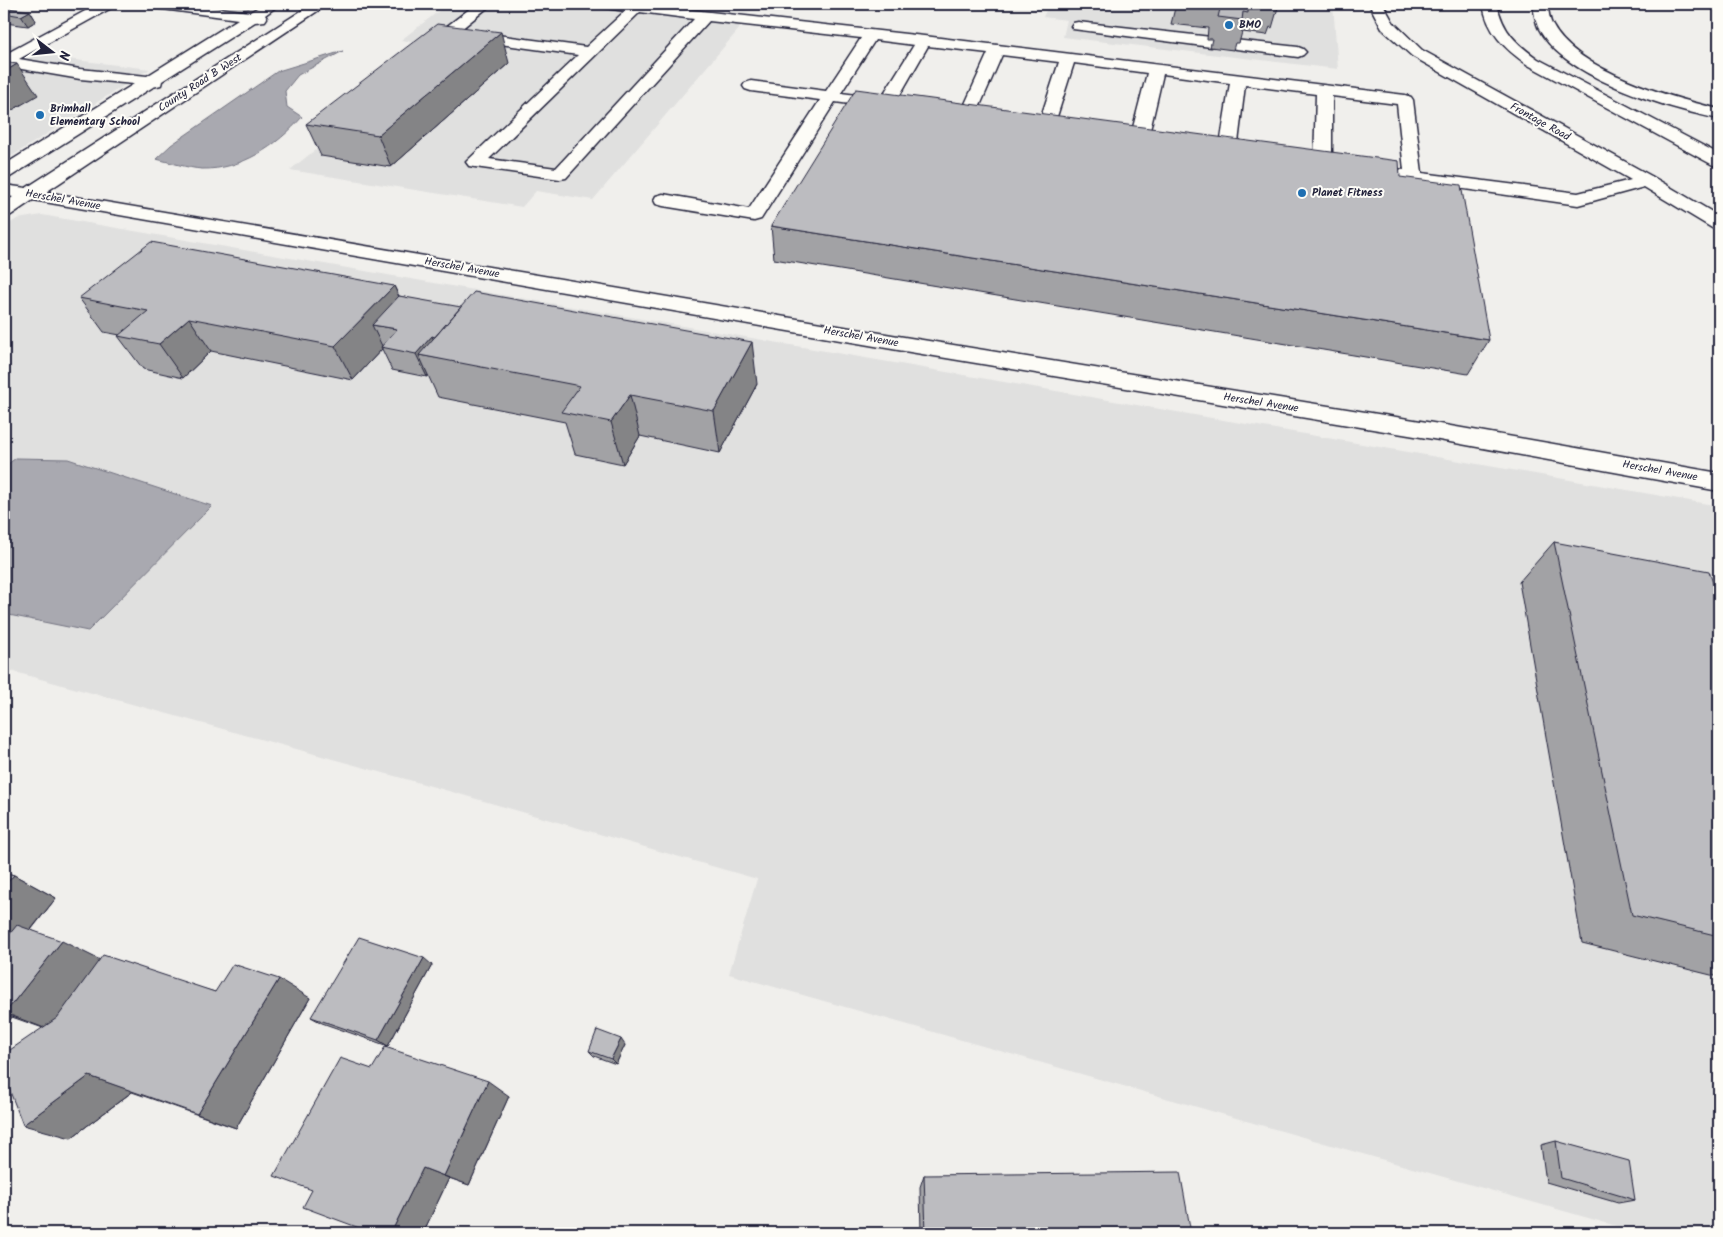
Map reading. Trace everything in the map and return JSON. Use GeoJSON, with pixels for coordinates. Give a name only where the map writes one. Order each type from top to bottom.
{"type":"FeatureCollection","features":[{"type":"Feature","properties":{"kind":"main road"},"geometry":{"type":"LineString","coordinates":[[4,61],[108,4]]}},
{"type":"Feature","properties":{"kind":"main road"},"geometry":{"type":"LineString","coordinates":[[155,4],[293,22]]}},
{"type":"Feature","properties":{"kind":"main road"},"geometry":{"type":"LineString","coordinates":[[4,173],[272,4]]}},
{"type":"Feature","properties":{"kind":"main road","name":"County Road B West"},"geometry":{"type":"LineString","coordinates":[[4,211],[321,4]]}},
{"type":"Feature","properties":{"kind":"main road"},"geometry":{"type":"LineString","coordinates":[[485,4],[447,33],[589,52]]}},
{"type":"Feature","properties":{"kind":"main road"},"geometry":{"type":"LineString","coordinates":[[604,4],[924,40],[1405,100],[1414,177]]}},
{"type":"Feature","properties":{"kind":"main road","name":"Frontage Road"},"geometry":{"type":"LineString","coordinates":[[1376,4],[1389,27],[1417,53],[1647,181],[1719,224]]}},
{"type":"Feature","properties":{"kind":"main road"},"geometry":{"type":"LineString","coordinates":[[1490,4],[1490,17],[1499,32],[1513,47],[1533,62],[1719,161]]}},
{"type":"Feature","properties":{"kind":"main road"},"geometry":{"type":"LineString","coordinates":[[1540,4],[1540,17],[1545,28],[1555,41],[1571,55],[1591,68],[1635,88],[1719,114]]}},
{"type":"Feature","properties":{"kind":"main road"},"geometry":{"type":"LineString","coordinates":[[636,8],[475,162],[560,174],[705,16]]}},
{"type":"Feature","properties":{"kind":"main road"},"geometry":{"type":"LineString","coordinates":[[1078,26],[1211,42]]}},
{"type":"Feature","properties":{"kind":"main road"},"geometry":{"type":"LineString","coordinates":[[663,200],[754,215],[829,96],[871,34]]}},
{"type":"Feature","properties":{"kind":"main road"},"geometry":{"type":"LineString","coordinates":[[886,104],[924,40]]}},
{"type":"Feature","properties":{"kind":"main road"},"geometry":{"type":"LineString","coordinates":[[1234,45],[1298,52]]}},
{"type":"Feature","properties":{"kind":"main road"},"geometry":{"type":"LineString","coordinates":[[968,115],[997,49]]}},
{"type":"Feature","properties":{"kind":"main road"},"geometry":{"type":"LineString","coordinates":[[1046,126],[1068,58]]}},
{"type":"Feature","properties":{"kind":"main road"},"geometry":{"type":"LineString","coordinates":[[4,61],[80,74],[194,87]]}},
{"type":"Feature","properties":{"kind":"main road"},"geometry":{"type":"LineString","coordinates":[[1139,139],[1156,69]]}},
{"type":"Feature","properties":{"kind":"main road"},"geometry":{"type":"LineString","coordinates":[[1228,151],[1238,79]]}},
{"type":"Feature","properties":{"kind":"main road"},"geometry":{"type":"LineString","coordinates":[[751,86],[904,107]]}},
{"type":"Feature","properties":{"kind":"main road"},"geometry":{"type":"LineString","coordinates":[[1323,164],[1324,90]]}},
{"type":"Feature","properties":{"kind":"main road"},"geometry":{"type":"LineString","coordinates":[[950,113],[987,118]]}},
{"type":"Feature","properties":{"kind":"main road"},"geometry":{"type":"LineString","coordinates":[[1026,124],[1065,129]]}},
{"type":"Feature","properties":{"kind":"main road"},"geometry":{"type":"LineString","coordinates":[[1121,136],[1159,142]]}},
{"type":"Feature","properties":{"kind":"main road"},"geometry":{"type":"LineString","coordinates":[[1208,148],[1247,154]]}},
{"type":"Feature","properties":{"kind":"main road"},"geometry":{"type":"LineString","coordinates":[[1304,162],[1578,199],[1647,181]]}},
{"type":"Feature","properties":{"kind":"main road","name":"Herschel Avenue"},"geometry":{"type":"LineString","coordinates":[[4,190],[898,343],[1449,434],[1719,482]]}},
{"type":"Feature","properties":{"kind":"shaded area"},"geometry":{"type":"Polygon","coordinates":[[[196,4],[258,4],[243,10],[227,11],[196,4]]]}},
{"type":"Feature","properties":{"kind":"shaded area"},"geometry":{"type":"Polygon","coordinates":[[[448,4],[736,4],[730,10],[740,28],[593,200],[536,191],[522,207],[290,170],[444,47],[401,40],[448,4]]]}},
{"type":"Feature","properties":{"kind":"shaded area"},"geometry":{"type":"Polygon","coordinates":[[[1049,4],[1333,4],[1338,69],[1063,37],[1067,20],[1043,17],[1049,4]]]}},
{"type":"Feature","properties":{"kind":"shaded area","name":"Brimhall Elementary School"},"geometry":{"type":"Polygon","coordinates":[[[4,42],[67,59],[150,69],[4,161],[4,42]]]}},
{"type":"Feature","properties":{"kind":"shaded area"},"geometry":{"type":"Polygon","coordinates":[[[343,51],[298,75],[285,91],[287,107],[302,117],[292,128],[257,154],[231,165],[202,169],[156,159],[171,145],[278,71],[343,51]]]}},
{"type":"Feature","properties":{"kind":"shaded area"},"geometry":{"type":"Polygon","coordinates":[[[42,215],[1719,506],[1719,1233],[1641,1233],[729,974],[757,879],[431,786],[4,669],[4,227],[17,219],[42,215]]]}},
{"type":"Feature","properties":{"kind":"shaded area"},"geometry":{"type":"Polygon","coordinates":[[[16,458],[68,459],[212,506],[88,631],[4,614],[4,467],[16,458]]]}},
{"type":"Feature","properties":{"kind":"building"},"geometry":{"type":"Polygon","coordinates":[[[1215,4],[1248,4],[1248,13],[1243,12],[1242,20],[1218,17],[1220,9],[1215,9],[1215,4]]]}},
{"type":"Feature","properties":{"kind":"building"},"geometry":{"type":"Polygon","coordinates":[[[8,8],[30,11],[21,16],[4,13],[4,10],[8,8]]]}},
{"type":"Feature","properties":{"kind":"building"},"geometry":{"type":"Polygon","coordinates":[[[437,24],[501,32],[378,135],[306,124],[437,24]]]}},
{"type":"Feature","properties":{"kind":"building"},"geometry":{"type":"Polygon","coordinates":[[[4,62],[17,64],[4,72],[4,62]]]}},
{"type":"Feature","properties":{"kind":"building"},"geometry":{"type":"Polygon","coordinates":[[[856,89],[1399,161],[1400,177],[1461,185],[1489,340],[771,226],[856,89]]]}},
{"type":"Feature","properties":{"kind":"building"},"geometry":{"type":"Polygon","coordinates":[[[151,242],[394,286],[335,346],[189,318],[159,344],[118,336],[148,311],[79,298],[151,242]]]}},
{"type":"Feature","properties":{"kind":"building"},"geometry":{"type":"Polygon","coordinates":[[[474,292],[752,342],[714,411],[630,395],[611,422],[561,412],[580,386],[419,355],[474,292]]]}},
{"type":"Feature","properties":{"kind":"building"},"geometry":{"type":"Polygon","coordinates":[[[399,296],[461,307],[435,337],[432,336],[416,354],[381,347],[397,329],[372,325],[399,296]]]}},
{"type":"Feature","properties":{"kind":"building"},"geometry":{"type":"Polygon","coordinates":[[[1554,542],[1709,571],[1719,601],[1719,936],[1632,915],[1554,542]]]}},
{"type":"Feature","properties":{"kind":"building"},"geometry":{"type":"Polygon","coordinates":[[[4,872],[14,875],[4,886],[4,872]]]}},
{"type":"Feature","properties":{"kind":"building"},"geometry":{"type":"Polygon","coordinates":[[[17,925],[62,941],[4,1013],[4,941],[17,925]]]}},
{"type":"Feature","properties":{"kind":"building"},"geometry":{"type":"Polygon","coordinates":[[[359,937],[424,958],[378,1040],[311,1017],[359,937]]]}},
{"type":"Feature","properties":{"kind":"building"},"geometry":{"type":"Polygon","coordinates":[[[103,955],[215,992],[233,964],[279,979],[197,1114],[89,1076],[23,1125],[4,1076],[4,1054],[57,1018],[103,955]]]}},
{"type":"Feature","properties":{"kind":"building"},"geometry":{"type":"Polygon","coordinates":[[[597,1030],[621,1039],[611,1059],[589,1051],[597,1030]]]}},
{"type":"Feature","properties":{"kind":"building"},"geometry":{"type":"Polygon","coordinates":[[[385,1047],[488,1081],[444,1176],[423,1168],[391,1233],[373,1233],[303,1207],[312,1190],[274,1176],[340,1058],[372,1069],[385,1047]]]}},
{"type":"Feature","properties":{"kind":"building"},"geometry":{"type":"Polygon","coordinates":[[[1556,1141],[1629,1161],[1635,1200],[1561,1178],[1556,1141]]]}},
{"type":"Feature","properties":{"kind":"building"},"geometry":{"type":"Polygon","coordinates":[[[1180,1172],[1191,1233],[926,1233],[924,1175],[1180,1172]]]}},
{"type":"Feature","properties":{"kind":"place","name":"BMO"},"geometry":{"type":"Point","coordinates":[1229,25]}},
{"type":"Feature","properties":{"kind":"place","name":"Brimhall Elementary School"},"geometry":{"type":"Point","coordinates":[40,115]}},
{"type":"Feature","properties":{"kind":"place","name":"Planet Fitness"},"geometry":{"type":"Point","coordinates":[1302,193]}}]}
